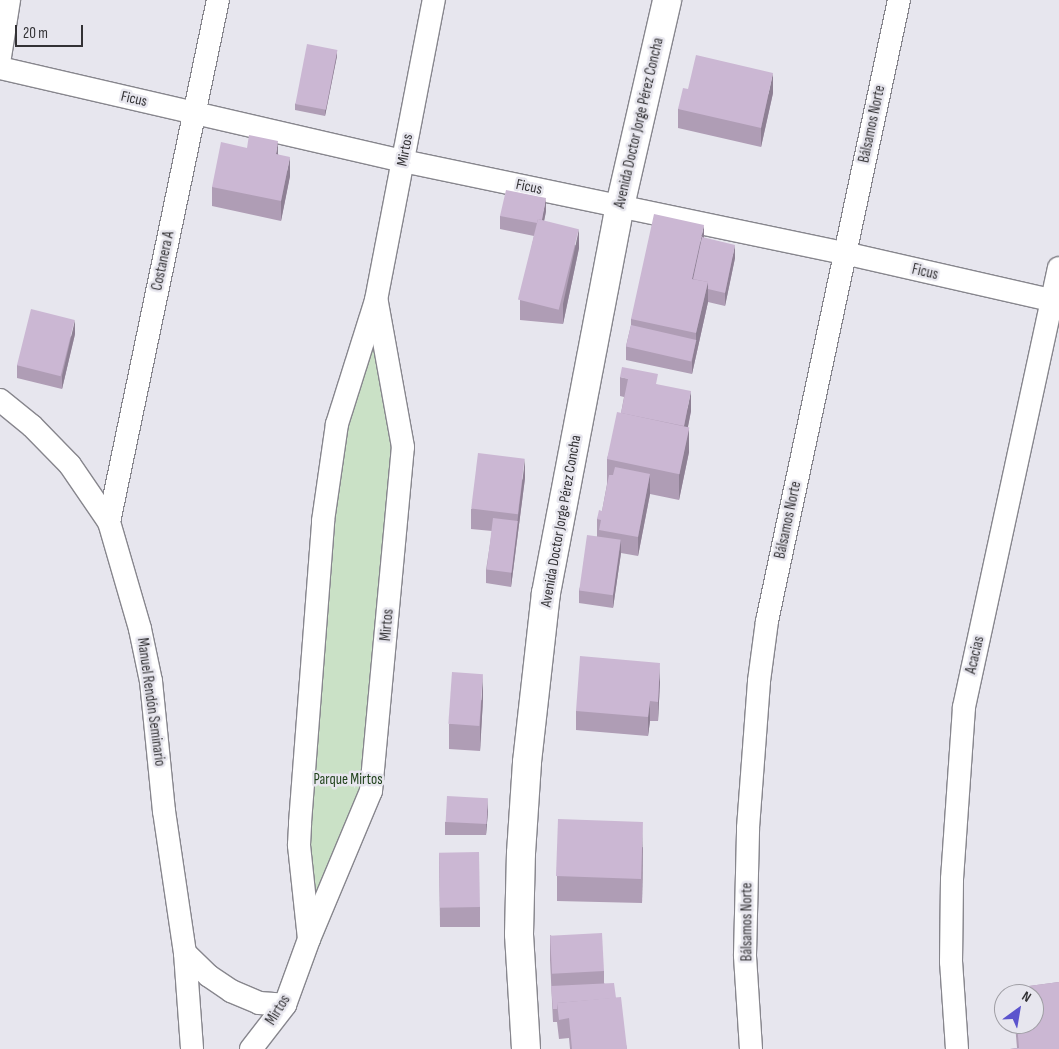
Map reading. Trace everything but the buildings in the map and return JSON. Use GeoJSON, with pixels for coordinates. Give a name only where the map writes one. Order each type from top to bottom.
{"type":"FeatureCollection","features":[{"type":"Feature","properties":{"kind":"street"},"geometry":{"type":"LineString","coordinates":[[0,56],[9,0]]}},
{"type":"Feature","properties":{"kind":"street","name":"Costanera A"},"geometry":{"type":"LineString","coordinates":[[109,522],[218,0]]}},
{"type":"Feature","properties":{"kind":"street","name":"Mirtos"},"geometry":{"type":"LineString","coordinates":[[309,939],[299,845],[323,521],[337,424],[376,300],[434,0]]}},
{"type":"Feature","properties":{"kind":"street","name":"Avenida Doctor Jorge Pérez Concha"},"geometry":{"type":"LineString","coordinates":[[526,1049],[519,934],[521,852],[538,659],[546,593],[620,206],[667,0]]}},
{"type":"Feature","properties":{"kind":"street","name":"Bálsamos Norte"},"geometry":{"type":"LineString","coordinates":[[751,1049],[745,955],[748,838],[759,681],[774,588],[899,0]]}},
{"type":"Feature","properties":{"kind":"street","name":"Ficus"},"geometry":{"type":"LineString","coordinates":[[0,68],[403,161],[844,254],[1056,301]]}},
{"type":"Feature","properties":{"kind":"street","name":"Acacias"},"geometry":{"type":"LineString","coordinates":[[957,1049],[951,962],[952,878],[964,707],[1056,301],[1059,268]]}},
{"type":"Feature","properties":{"kind":"street","name":"Mirtos"},"geometry":{"type":"LineString","coordinates":[[251,1049],[285,1005],[309,939],[371,791],[402,447],[376,300]]}},
{"type":"Feature","properties":{"kind":"street","name":"Manuel Rendón Seminario"},"geometry":{"type":"LineString","coordinates":[[0,400],[32,426],[65,459],[109,522],[140,629],[151,681],[164,811],[185,953],[192,1049]]}},
{"type":"Feature","properties":{"kind":"street"},"geometry":{"type":"LineString","coordinates":[[185,953],[209,976],[231,992],[259,1003],[285,1005]]}},
{"type":"Feature","properties":{"kind":"green space","name":"Parque Mirtos"},"geometry":{"type":"Polygon","coordinates":[[[376,300],[401,447],[380,791],[320,945],[306,887],[341,451],[376,300]]]}}]}
